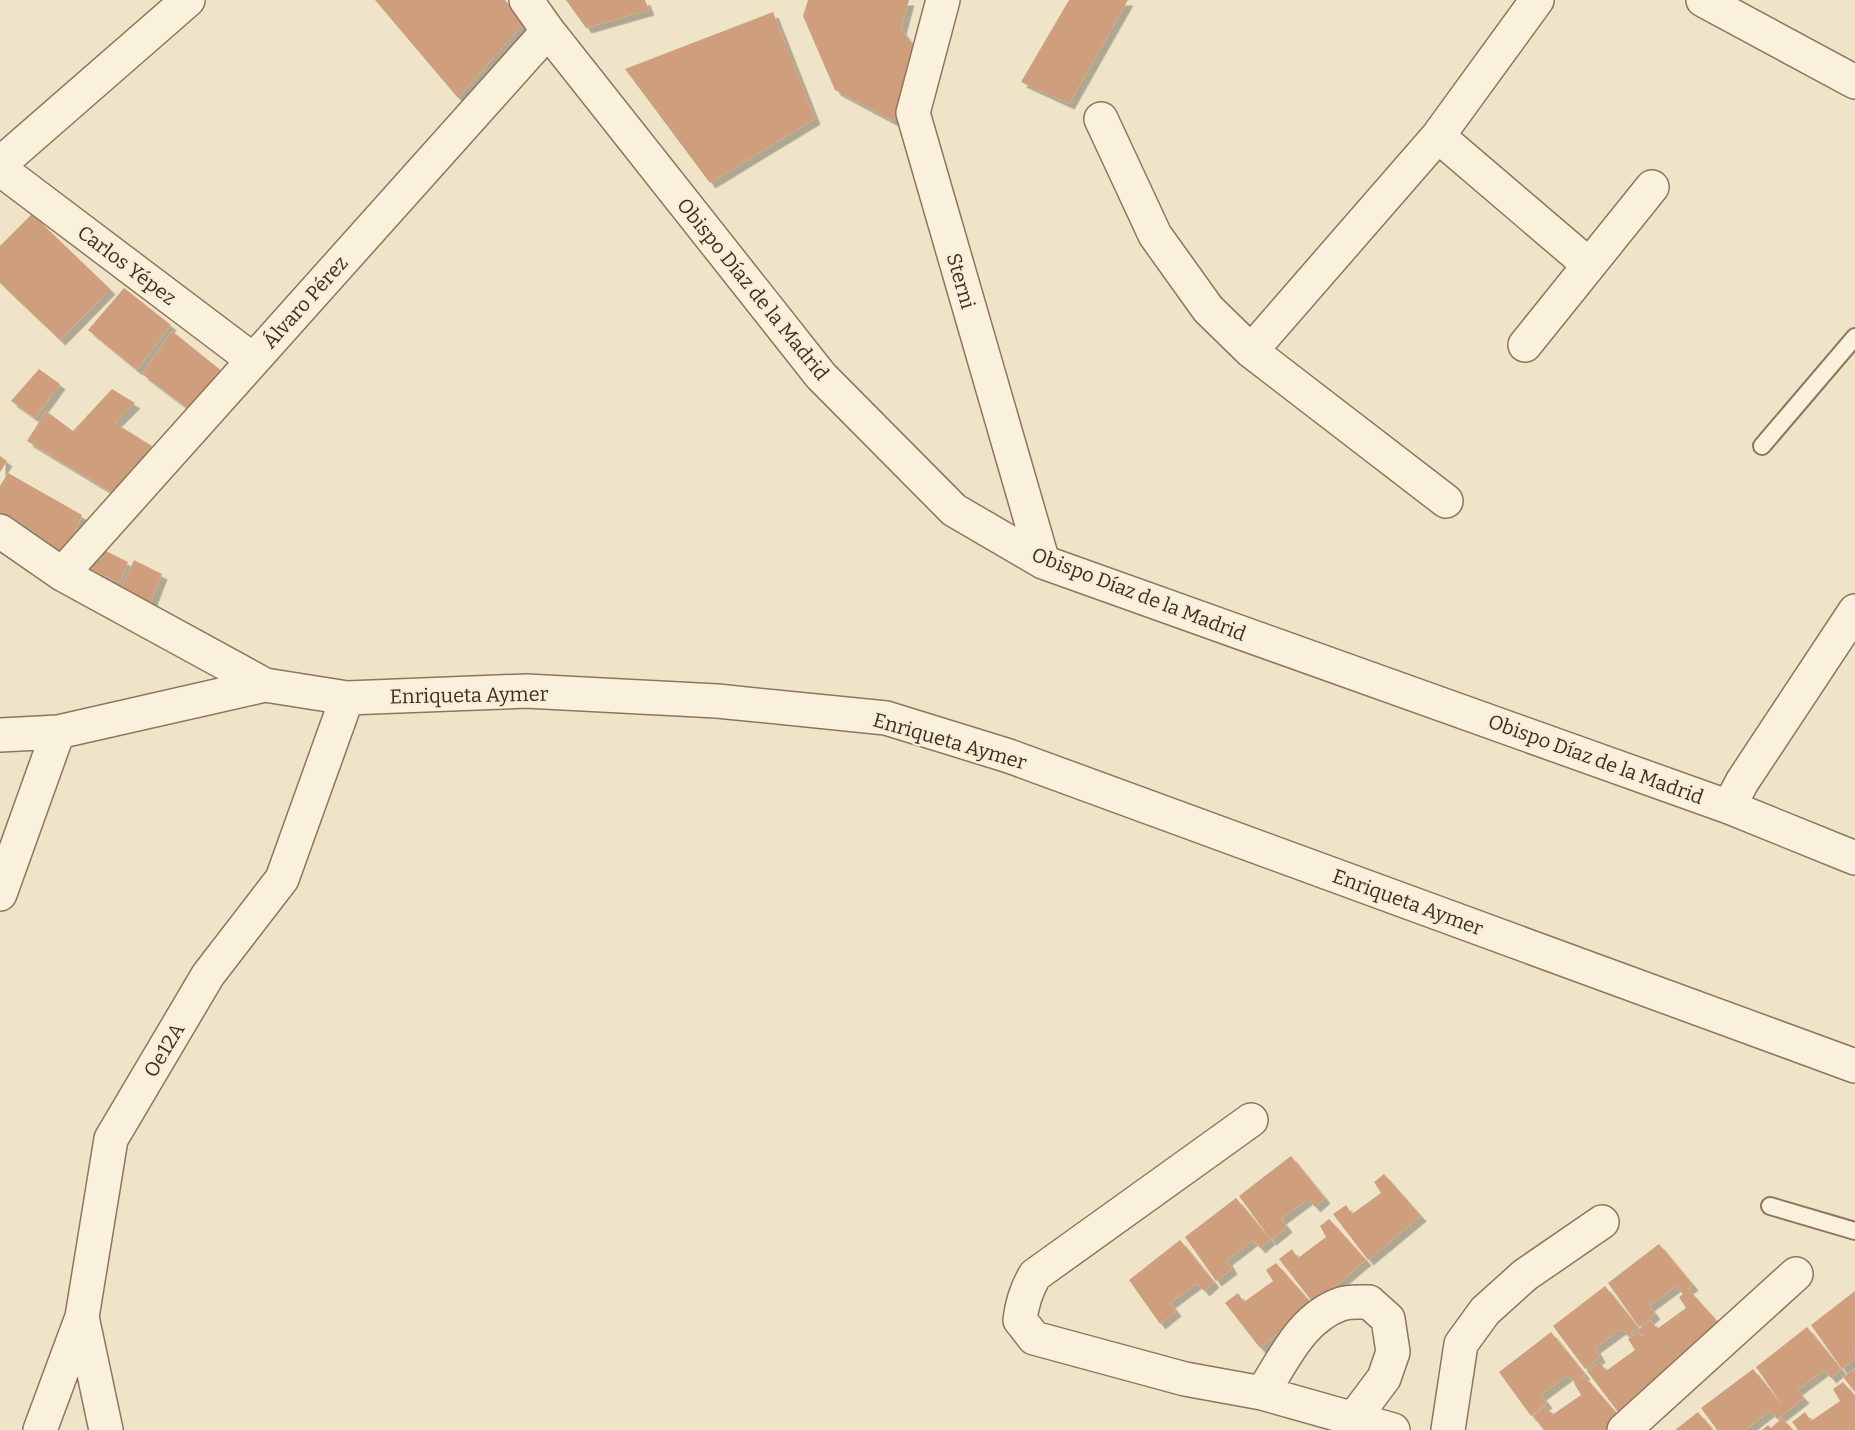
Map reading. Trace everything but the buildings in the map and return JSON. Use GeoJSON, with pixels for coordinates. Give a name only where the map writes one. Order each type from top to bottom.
{"type":"FeatureCollection","features":[{"type":"Feature","properties":{"kind":"street"},"geometry":{"type":"LineString","coordinates":[[0,164],[188,0]]}},
{"type":"Feature","properties":{"kind":"street","name":"Obispo Díaz de la Madrid"},"geometry":{"type":"LineString","coordinates":[[526,0],[548,31],[821,376],[954,510],[1043,562],[1729,807],[1855,858]]}},
{"type":"Feature","properties":{"kind":"street","name":"Sterni"},"geometry":{"type":"LineString","coordinates":[[943,0],[913,113],[1043,562]]}},
{"type":"Feature","properties":{"kind":"street"},"geometry":{"type":"LineString","coordinates":[[1251,351],[1438,136],[1537,0]]}},
{"type":"Feature","properties":{"kind":"street"},"geometry":{"type":"LineString","coordinates":[[1703,0],[1855,82]]}},
{"type":"Feature","properties":{"kind":"street","name":"Álvaro Pérez"},"geometry":{"type":"LineString","coordinates":[[62,574],[548,31]]}},
{"type":"Feature","properties":{"kind":"street"},"geometry":{"type":"LineString","coordinates":[[1101,119],[1155,235],[1208,309],[1251,351],[1446,501]]}},
{"type":"Feature","properties":{"kind":"street"},"geometry":{"type":"LineString","coordinates":[[1438,136],[1589,265]]}},
{"type":"Feature","properties":{"kind":"street","name":"Carlos Yépez"},"geometry":{"type":"LineString","coordinates":[[0,169],[253,360]]}},
{"type":"Feature","properties":{"kind":"street"},"geometry":{"type":"LineString","coordinates":[[1525,345],[1652,187]]}},
{"type":"Feature","properties":{"kind":"street","name":"Enriqueta Aymer"},"geometry":{"type":"LineString","coordinates":[[0,531],[62,574],[265,685],[347,699],[526,691],[717,701],[886,718],[1009,756],[1855,1066]]}},
{"type":"Feature","properties":{"kind":"street"},"geometry":{"type":"LineString","coordinates":[[1729,807],[1742,782],[1855,610]]}},
{"type":"Feature","properties":{"kind":"street"},"geometry":{"type":"LineString","coordinates":[[0,735],[58,732],[265,685]]}},
{"type":"Feature","properties":{"kind":"street","name":"Oe12A"},"geometry":{"type":"LineString","coordinates":[[106,1430],[82,1317],[111,1139],[208,975],[282,879],[347,699]]}},
{"type":"Feature","properties":{"kind":"street"},"geometry":{"type":"LineString","coordinates":[[0,894],[58,732]]}},
{"type":"Feature","properties":{"kind":"street"},"geometry":{"type":"LineString","coordinates":[[1251,1120],[1035,1275],[1022,1303],[1020,1320],[1034,1338],[1185,1379],[1262,1394],[1393,1430]]}},
{"type":"Feature","properties":{"kind":"street"},"geometry":{"type":"LineString","coordinates":[[1448,1430],[1461,1344],[1485,1311],[1525,1275],[1602,1222]]}},
{"type":"Feature","properties":{"kind":"street"},"geometry":{"type":"LineString","coordinates":[[1624,1430],[1796,1274]]}},
{"type":"Feature","properties":{"kind":"street"},"geometry":{"type":"LineString","coordinates":[[1262,1394],[1296,1338],[1316,1318],[1342,1303],[1369,1302],[1388,1319],[1393,1352],[1384,1378],[1354,1418]]}},
{"type":"Feature","properties":{"kind":"street"},"geometry":{"type":"LineString","coordinates":[[40,1430],[82,1317]]}},
{"type":"Feature","properties":{"kind":"lane"},"geometry":{"type":"LineString","coordinates":[[1762,446],[1855,337]]}},
{"type":"Feature","properties":{"kind":"lane"},"geometry":{"type":"LineString","coordinates":[[1770,1206],[1855,1232]]}}]}
